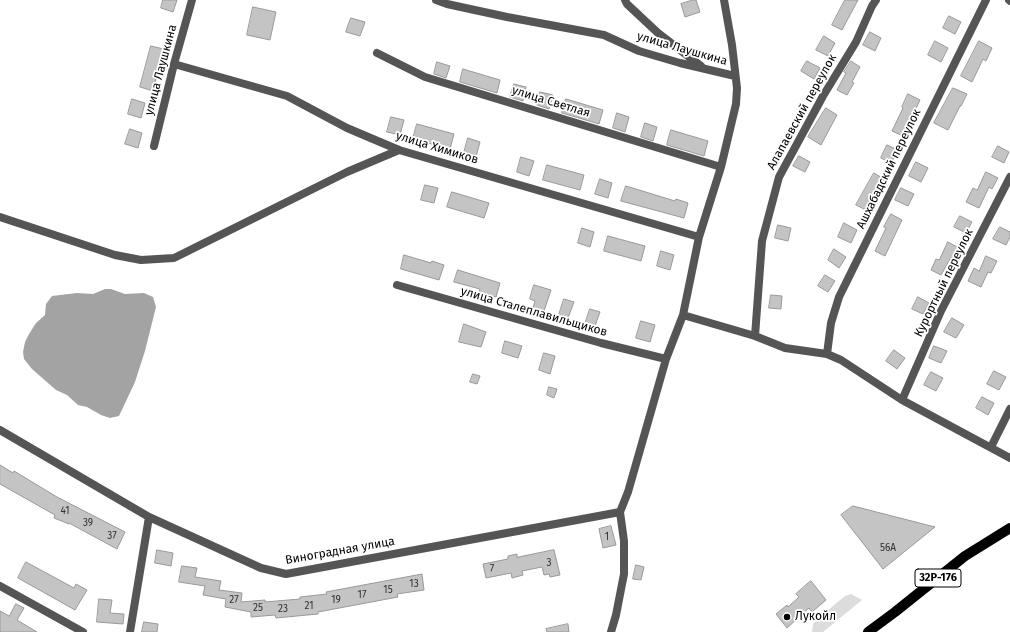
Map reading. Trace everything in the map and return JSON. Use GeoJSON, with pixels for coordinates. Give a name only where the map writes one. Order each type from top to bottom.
{"type":"FeatureCollection","features":[{"type":"Feature","properties":{"kind":"main road","name":"32Р-176"},"geometry":{"type":"LineString","coordinates":[[868,632],[965,556],[1010,528]]}},
{"type":"Feature","properties":{"kind":"street","name":"улица Лаушкина"},"geometry":{"type":"LineString","coordinates":[[154,146],[174,64],[192,0]]}},
{"type":"Feature","properties":{"kind":"street","name":"улица Лаушкина"},"geometry":{"type":"LineString","coordinates":[[436,0],[507,18],[604,35],[639,51],[735,76]]}},
{"type":"Feature","properties":{"kind":"street"},"geometry":{"type":"LineString","coordinates":[[625,0],[627,4],[658,33],[705,69]]}},
{"type":"Feature","properties":{"kind":"street"},"geometry":{"type":"LineString","coordinates":[[611,632],[624,574],[624,541],[620,512],[628,492],[666,359],[683,316],[699,237],[721,167],[736,104],[737,88],[732,45],[724,0]]}},
{"type":"Feature","properties":{"kind":"street","name":"Алапаевский переулок"},"geometry":{"type":"LineString","coordinates":[[755,336],[762,241],[779,177],[823,96],[856,42],[876,0]]}},
{"type":"Feature","properties":{"kind":"street","name":"Ашхабадский переулок"},"geometry":{"type":"LineString","coordinates":[[828,354],[831,324],[839,297],[986,0]]}},
{"type":"Feature","properties":{"kind":"street","name":"улица Светлая"},"geometry":{"type":"LineString","coordinates":[[377,53],[425,77],[721,167]]}},
{"type":"Feature","properties":{"kind":"street","name":"улица Химиков"},"geometry":{"type":"LineString","coordinates":[[174,64],[287,96],[347,128],[399,150],[699,237]]}},
{"type":"Feature","properties":{"kind":"street"},"geometry":{"type":"LineString","coordinates":[[0,217],[115,255],[141,260],[174,258],[347,172],[399,150]]}},
{"type":"Feature","properties":{"kind":"street","name":"Курортный переулок"},"geometry":{"type":"LineString","coordinates":[[902,400],[941,311],[1010,177]]}},
{"type":"Feature","properties":{"kind":"street","name":"улица Сталеплавильщиков"},"geometry":{"type":"LineString","coordinates":[[397,285],[600,343],[666,359]]}},
{"type":"Feature","properties":{"kind":"street"},"geometry":{"type":"LineString","coordinates":[[683,316],[755,336],[785,348],[828,354],[841,360],[902,400],[1010,458]]}},
{"type":"Feature","properties":{"kind":"street"},"geometry":{"type":"LineString","coordinates":[[991,447],[1010,409]]}},
{"type":"Feature","properties":{"kind":"street","name":"Виноградная улица"},"geometry":{"type":"LineString","coordinates":[[0,430],[148,517],[261,568],[286,574],[620,512]]}},
{"type":"Feature","properties":{"kind":"street"},"geometry":{"type":"LineString","coordinates":[[130,632],[148,517]]}},
{"type":"Feature","properties":{"kind":"street"},"geometry":{"type":"LineString","coordinates":[[0,586],[83,632]]}},
{"type":"Feature","properties":{"kind":"shaded area"},"geometry":{"type":"Polygon","coordinates":[[[105,289],[111,289],[125,294],[144,293],[153,297],[156,307],[145,351],[135,382],[119,416],[110,418],[87,407],[78,405],[67,395],[56,390],[32,369],[24,359],[23,352],[25,342],[29,334],[36,323],[45,315],[46,304],[52,296],[77,293],[93,294],[105,289]]]}},
{"type":"Feature","properties":{"kind":"shaded area"},"geometry":{"type":"Polygon","coordinates":[[[851,594],[862,600],[823,632],[812,632],[813,624],[816,620],[845,596],[851,594]]]}},
{"type":"Feature","properties":{"kind":"building"},"geometry":{"type":"Polygon","coordinates":[[[163,0],[177,0],[173,12],[161,8],[163,0]]]}},
{"type":"Feature","properties":{"kind":"building"},"geometry":{"type":"Polygon","coordinates":[[[696,0],[700,12],[685,17],[681,4],[696,0]]]}},
{"type":"Feature","properties":{"kind":"building"},"geometry":{"type":"Polygon","coordinates":[[[845,0],[858,0],[842,30],[832,25],[845,0]]]}},
{"type":"Feature","properties":{"kind":"building"},"geometry":{"type":"Polygon","coordinates":[[[253,7],[276,12],[270,40],[247,35],[253,7]]]}},
{"type":"Feature","properties":{"kind":"building"},"geometry":{"type":"Polygon","coordinates":[[[949,16],[961,22],[955,34],[943,28],[949,16]]]}},
{"type":"Feature","properties":{"kind":"building"},"geometry":{"type":"Polygon","coordinates":[[[351,18],[365,22],[360,36],[346,32],[351,18]]]}},
{"type":"Feature","properties":{"kind":"building"},"geometry":{"type":"Polygon","coordinates":[[[870,32],[881,38],[875,51],[863,45],[870,32]]]}},
{"type":"Feature","properties":{"kind":"building"},"geometry":{"type":"Polygon","coordinates":[[[824,36],[835,43],[828,56],[816,50],[824,36]]]}},
{"type":"Feature","properties":{"kind":"building"},"geometry":{"type":"Polygon","coordinates":[[[935,41],[948,48],[941,62],[928,55],[935,41]]]}},
{"type":"Feature","properties":{"kind":"building"},"geometry":{"type":"Polygon","coordinates":[[[979,41],[992,48],[986,61],[983,59],[972,82],[961,76],[979,41]]]}},
{"type":"Feature","properties":{"kind":"building"},"geometry":{"type":"Polygon","coordinates":[[[151,46],[168,50],[164,65],[160,64],[153,91],[140,87],[151,46]]]}},
{"type":"Feature","properties":{"kind":"building"},"geometry":{"type":"Polygon","coordinates":[[[807,61],[820,68],[814,79],[801,71],[807,61]]]}},
{"type":"Feature","properties":{"kind":"building"},"geometry":{"type":"Polygon","coordinates":[[[851,61],[860,67],[852,82],[854,83],[847,95],[837,90],[846,73],[844,72],[851,61]]]}},
{"type":"Feature","properties":{"kind":"building"},"geometry":{"type":"Polygon","coordinates":[[[437,62],[450,66],[446,78],[434,74],[437,62]]]}},
{"type":"Feature","properties":{"kind":"building"},"geometry":{"type":"Polygon","coordinates":[[[463,69],[500,80],[497,93],[460,82],[463,69]]]}},
{"type":"Feature","properties":{"kind":"building"},"geometry":{"type":"Polygon","coordinates":[[[514,84],[526,87],[523,101],[510,97],[514,84]]]}},
{"type":"Feature","properties":{"kind":"building"},"geometry":{"type":"Polygon","coordinates":[[[953,88],[967,94],[948,130],[934,123],[953,88]]]}},
{"type":"Feature","properties":{"kind":"building"},"geometry":{"type":"Polygon","coordinates":[[[540,92],[553,95],[549,109],[537,105],[540,92]]]}},
{"type":"Feature","properties":{"kind":"building"},"geometry":{"type":"Polygon","coordinates":[[[908,94],[920,100],[903,136],[892,131],[908,94]]]}},
{"type":"Feature","properties":{"kind":"building"},"geometry":{"type":"Polygon","coordinates":[[[132,99],[145,103],[141,118],[128,114],[132,99]]]}},
{"type":"Feature","properties":{"kind":"building"},"geometry":{"type":"Polygon","coordinates":[[[566,99],[603,110],[599,124],[562,113],[566,99]]]}},
{"type":"Feature","properties":{"kind":"building"},"geometry":{"type":"Polygon","coordinates":[[[826,108],[837,115],[821,145],[808,137],[826,108]]]}},
{"type":"Feature","properties":{"kind":"building"},"geometry":{"type":"Polygon","coordinates":[[[617,113],[629,117],[625,132],[613,128],[617,113]]]}},
{"type":"Feature","properties":{"kind":"building"},"geometry":{"type":"Polygon","coordinates":[[[391,117],[404,120],[400,135],[387,132],[391,117]]]}},
{"type":"Feature","properties":{"kind":"building"},"geometry":{"type":"Polygon","coordinates":[[[645,123],[657,127],[653,141],[641,137],[645,123]]]}},
{"type":"Feature","properties":{"kind":"building"},"geometry":{"type":"Polygon","coordinates":[[[417,124],[454,134],[450,149],[413,139],[417,124]]]}},
{"type":"Feature","properties":{"kind":"building"},"geometry":{"type":"Polygon","coordinates":[[[130,129],[142,133],[138,148],[125,144],[130,129]]]}},
{"type":"Feature","properties":{"kind":"building"},"geometry":{"type":"Polygon","coordinates":[[[671,130],[708,141],[704,156],[667,145],[671,130]]]}},
{"type":"Feature","properties":{"kind":"building"},"geometry":{"type":"Polygon","coordinates":[[[468,138],[480,142],[476,157],[464,153],[468,138]]]}},
{"type":"Feature","properties":{"kind":"building"},"geometry":{"type":"Polygon","coordinates":[[[887,145],[898,150],[891,163],[881,158],[887,145]]]}},
{"type":"Feature","properties":{"kind":"building"},"geometry":{"type":"Polygon","coordinates":[[[998,146],[1009,152],[1004,163],[992,157],[998,146]]]}},
{"type":"Feature","properties":{"kind":"building"},"geometry":{"type":"Polygon","coordinates":[[[799,156],[810,162],[805,172],[793,166],[799,156]]]}},
{"type":"Feature","properties":{"kind":"building"},"geometry":{"type":"Polygon","coordinates":[[[521,157],[534,161],[529,176],[517,172],[521,157]]]}},
{"type":"Feature","properties":{"kind":"building"},"geometry":{"type":"Polygon","coordinates":[[[916,162],[928,168],[921,182],[909,176],[916,162]]]}},
{"type":"Feature","properties":{"kind":"building"},"geometry":{"type":"Polygon","coordinates":[[[547,165],[584,175],[580,190],[543,180],[547,165]]]}},
{"type":"Feature","properties":{"kind":"building"},"geometry":{"type":"Polygon","coordinates":[[[986,172],[998,178],[992,189],[989,187],[979,208],[966,202],[973,188],[977,190],[986,172]]]}},
{"type":"Feature","properties":{"kind":"building"},"geometry":{"type":"Polygon","coordinates":[[[874,173],[884,179],[868,211],[856,205],[874,173]]]}},
{"type":"Feature","properties":{"kind":"building"},"geometry":{"type":"Polygon","coordinates":[[[600,179],[612,183],[608,198],[595,194],[600,179]]]}},
{"type":"Feature","properties":{"kind":"building"},"geometry":{"type":"Polygon","coordinates":[[[425,185],[438,188],[434,203],[421,200],[425,185]]]}},
{"type":"Feature","properties":{"kind":"building"},"geometry":{"type":"Polygon","coordinates":[[[626,186],[675,201],[676,199],[688,203],[684,218],[621,201],[626,186]]]}},
{"type":"Feature","properties":{"kind":"building"},"geometry":{"type":"Polygon","coordinates":[[[901,188],[914,194],[908,206],[895,200],[901,188]]]}},
{"type":"Feature","properties":{"kind":"building"},"geometry":{"type":"Polygon","coordinates":[[[452,192],[489,203],[484,218],[447,207],[452,192]]]}},
{"type":"Feature","properties":{"kind":"building"},"geometry":{"type":"Polygon","coordinates":[[[891,214],[902,220],[885,256],[875,251],[886,228],[884,227],[891,214]]]}},
{"type":"Feature","properties":{"kind":"building"},"geometry":{"type":"Polygon","coordinates":[[[960,216],[972,222],[966,233],[954,227],[960,216]]]}},
{"type":"Feature","properties":{"kind":"building"},"geometry":{"type":"Polygon","coordinates":[[[844,223],[857,230],[851,243],[838,237],[844,223]]]}},
{"type":"Feature","properties":{"kind":"building"},"geometry":{"type":"Polygon","coordinates":[[[778,225],[791,228],[788,241],[775,238],[778,225]]]}},
{"type":"Feature","properties":{"kind":"building"},"geometry":{"type":"Polygon","coordinates":[[[1000,227],[1010,232],[1010,237],[1006,245],[993,239],[1000,227]]]}},
{"type":"Feature","properties":{"kind":"building"},"geometry":{"type":"Polygon","coordinates":[[[582,228],[594,232],[590,247],[578,243],[582,228]]]}},
{"type":"Feature","properties":{"kind":"building"},"geometry":{"type":"Polygon","coordinates":[[[608,236],[645,246],[641,261],[604,251],[608,236]]]}},
{"type":"Feature","properties":{"kind":"building"},"geometry":{"type":"Polygon","coordinates":[[[948,242],[959,248],[953,260],[950,259],[941,275],[931,270],[936,259],[939,260],[948,242]]]}},
{"type":"Feature","properties":{"kind":"building"},"geometry":{"type":"Polygon","coordinates":[[[834,249],[846,257],[839,268],[828,260],[834,249]]]}},
{"type":"Feature","properties":{"kind":"building"},"geometry":{"type":"Polygon","coordinates":[[[661,251],[674,255],[670,270],[657,266],[661,251]]]}},
{"type":"Feature","properties":{"kind":"building"},"geometry":{"type":"Polygon","coordinates":[[[404,255],[431,263],[432,261],[444,265],[439,280],[401,269],[404,255]]]}},
{"type":"Feature","properties":{"kind":"building"},"geometry":{"type":"Polygon","coordinates":[[[986,256],[997,261],[991,273],[988,272],[981,287],[968,281],[974,268],[979,271],[986,256]]]}},
{"type":"Feature","properties":{"kind":"building"},"geometry":{"type":"Polygon","coordinates":[[[458,270],[500,283],[496,297],[479,292],[480,289],[454,282],[458,270]]]}},
{"type":"Feature","properties":{"kind":"building"},"geometry":{"type":"Polygon","coordinates":[[[825,275],[835,281],[828,292],[818,286],[825,275]]]}},
{"type":"Feature","properties":{"kind":"building"},"geometry":{"type":"Polygon","coordinates":[[[534,285],[551,290],[543,314],[532,311],[535,301],[530,299],[534,285]]]}},
{"type":"Feature","properties":{"kind":"building"},"geometry":{"type":"Polygon","coordinates":[[[771,295],[782,296],[781,309],[769,308],[771,295]]]}},
{"type":"Feature","properties":{"kind":"building"},"geometry":{"type":"Polygon","coordinates":[[[918,297],[929,303],[923,314],[912,309],[918,297]]]}},
{"type":"Feature","properties":{"kind":"building"},"geometry":{"type":"Polygon","coordinates":[[[564,299],[574,302],[568,318],[559,315],[564,299]]]}},
{"type":"Feature","properties":{"kind":"building"},"geometry":{"type":"Polygon","coordinates":[[[590,309],[600,312],[595,326],[585,324],[590,309]]]}},
{"type":"Feature","properties":{"kind":"building"},"geometry":{"type":"Polygon","coordinates":[[[952,318],[964,325],[956,338],[944,332],[952,318]]]}},
{"type":"Feature","properties":{"kind":"building"},"geometry":{"type":"Polygon","coordinates":[[[641,321],[655,325],[650,342],[636,338],[641,321]]]}},
{"type":"Feature","properties":{"kind":"building"},"geometry":{"type":"Polygon","coordinates":[[[464,324],[486,332],[481,347],[459,342],[464,324]]]}},
{"type":"Feature","properties":{"kind":"building"},"geometry":{"type":"Polygon","coordinates":[[[505,341],[522,346],[518,358],[502,353],[505,341]]]}},
{"type":"Feature","properties":{"kind":"building"},"geometry":{"type":"Polygon","coordinates":[[[934,346],[947,351],[941,363],[929,358],[934,346]]]}},
{"type":"Feature","properties":{"kind":"building"},"geometry":{"type":"Polygon","coordinates":[[[894,350],[905,358],[897,369],[886,361],[894,350]]]}},
{"type":"Feature","properties":{"kind":"building"},"geometry":{"type":"Polygon","coordinates":[[[544,353],[555,356],[550,374],[539,370],[544,353]]]}},
{"type":"Feature","properties":{"kind":"building"},"geometry":{"type":"Polygon","coordinates":[[[994,371],[1006,377],[999,390],[987,384],[994,371]]]}},
{"type":"Feature","properties":{"kind":"building"},"geometry":{"type":"Polygon","coordinates":[[[931,372],[943,378],[936,391],[924,385],[931,372]]]}},
{"type":"Feature","properties":{"kind":"building"},"geometry":{"type":"Polygon","coordinates":[[[473,374],[480,376],[477,384],[470,382],[473,374]]]}},
{"type":"Feature","properties":{"kind":"building"},"geometry":{"type":"Polygon","coordinates":[[[549,387],[557,389],[554,398],[547,395],[549,387]]]}},
{"type":"Feature","properties":{"kind":"building"},"geometry":{"type":"Polygon","coordinates":[[[982,397],[994,403],[988,415],[976,408],[982,397]]]}},
{"type":"Feature","properties":{"kind":"building"},"geometry":{"type":"Polygon","coordinates":[[[0,465],[13,473],[14,471],[57,497],[125,532],[117,549],[69,523],[54,518],[55,515],[0,484],[0,465]]]}},
{"type":"Feature","properties":{"kind":"building"},"geometry":{"type":"Polygon","coordinates":[[[853,506],[935,527],[883,569],[841,515],[853,506]]]}},
{"type":"Feature","properties":{"kind":"building"},"geometry":{"type":"Polygon","coordinates":[[[611,526],[616,545],[603,548],[599,529],[611,526]]]}},
{"type":"Feature","properties":{"kind":"building"},"geometry":{"type":"Polygon","coordinates":[[[157,550],[173,553],[171,566],[155,563],[157,550]]]}},
{"type":"Feature","properties":{"kind":"building"},"geometry":{"type":"Polygon","coordinates":[[[554,550],[560,575],[550,577],[549,574],[544,575],[542,567],[522,571],[523,575],[512,578],[511,573],[486,578],[483,564],[508,559],[508,556],[517,554],[517,557],[554,550]]]}},
{"type":"Feature","properties":{"kind":"building"},"geometry":{"type":"Polygon","coordinates":[[[26,562],[74,588],[76,584],[87,590],[75,610],[18,578],[26,562]]]}},
{"type":"Feature","properties":{"kind":"building"},"geometry":{"type":"Polygon","coordinates":[[[636,565],[644,567],[641,580],[633,579],[636,565]]]}},
{"type":"Feature","properties":{"kind":"building"},"geometry":{"type":"Polygon","coordinates":[[[182,566],[197,568],[195,577],[221,581],[219,590],[242,593],[241,602],[265,600],[265,602],[300,599],[300,597],[327,594],[326,592],[422,574],[424,590],[397,594],[398,597],[318,612],[318,614],[276,618],[275,615],[251,617],[251,612],[225,607],[226,599],[203,595],[205,586],[179,582],[182,566]]]}},
{"type":"Feature","properties":{"kind":"building"},"geometry":{"type":"Polygon","coordinates":[[[811,581],[826,600],[812,612],[809,608],[787,628],[776,614],[787,605],[788,607],[799,597],[796,594],[811,581]]]}},
{"type":"Feature","properties":{"kind":"building"},"geometry":{"type":"Polygon","coordinates":[[[99,599],[112,600],[110,613],[124,614],[123,624],[97,622],[99,599]]]}},
{"type":"Feature","properties":{"kind":"building"},"geometry":{"type":"Polygon","coordinates":[[[16,604],[24,608],[17,620],[37,632],[0,632],[0,611],[9,616],[16,604]]]}},
{"type":"Feature","properties":{"kind":"building"},"geometry":{"type":"Polygon","coordinates":[[[144,622],[158,624],[157,632],[142,632],[144,622]]]}},
{"type":"Feature","properties":{"kind":"building"},"geometry":{"type":"Polygon","coordinates":[[[568,624],[569,632],[547,632],[546,629],[568,624]]]}},
{"type":"Feature","properties":{"kind":"place","name":"Лукойл"},"geometry":{"type":"Point","coordinates":[787,617]}}]}
